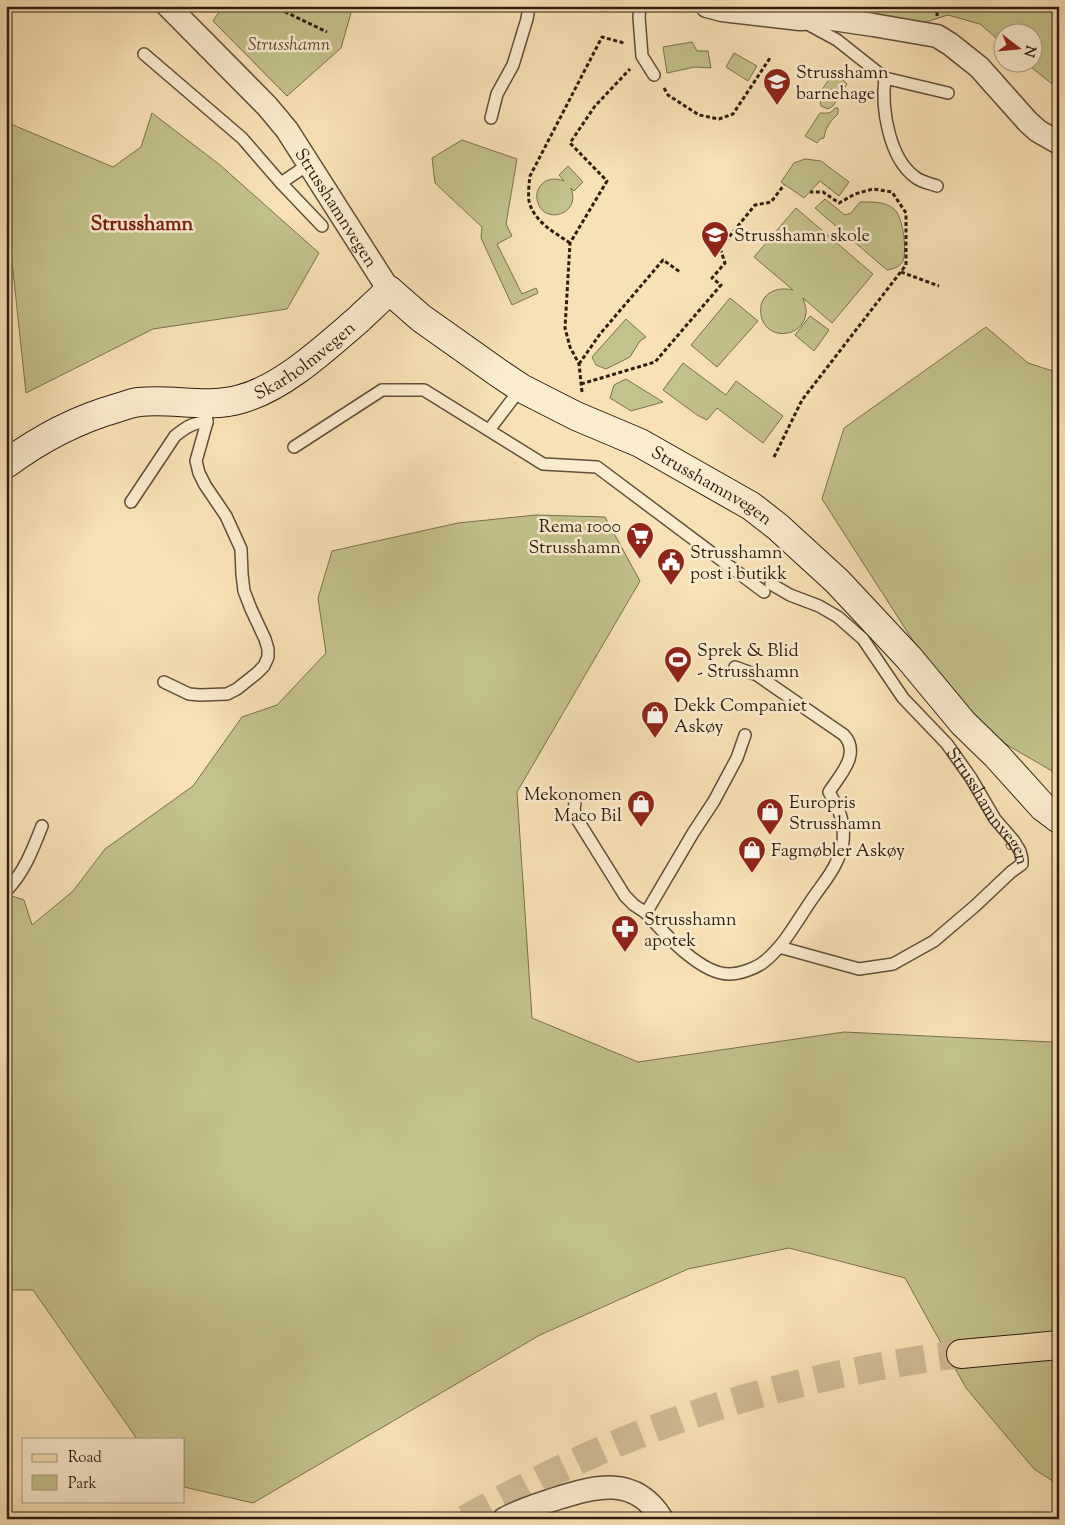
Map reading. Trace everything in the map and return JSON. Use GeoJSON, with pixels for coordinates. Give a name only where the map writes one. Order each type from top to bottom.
{"type":"FeatureCollection","features":[{"type":"Feature","properties":{"kind":"main road"},"geometry":{"type":"LineString","coordinates":[[961,1354],[1059,1345]]}},
{"type":"Feature","properties":{"kind":"street","name":"Strusshamnvegen"},"geometry":{"type":"LineString","coordinates":[[168,6],[267,106],[287,130],[389,290],[421,318],[521,388],[576,416],[640,443],[751,506],[778,527],[837,581],[909,658],[963,723],[998,756],[1043,807],[1059,819]]}},
{"type":"Feature","properties":{"kind":"street"},"geometry":{"type":"LineString","coordinates":[[707,6],[722,10],[800,19],[826,18],[937,36],[979,67],[1038,131],[1059,143]]}},
{"type":"Feature","properties":{"kind":"street","name":"Skarholmvegen"},"geometry":{"type":"LineString","coordinates":[[6,464],[30,446],[52,434],[76,422],[106,411],[138,402],[170,402],[206,413],[271,387],[336,339],[372,308],[389,290]]}},
{"type":"Feature","properties":{"kind":"street"},"geometry":{"type":"LineString","coordinates":[[504,1519],[520,1510],[582,1491],[620,1488],[635,1492],[648,1500],[662,1519]]}},
{"type":"Feature","properties":{"kind":"lane"},"geometry":{"type":"LineString","coordinates":[[491,118],[498,94],[513,65],[530,6]]}},
{"type":"Feature","properties":{"kind":"lane"},"geometry":{"type":"LineString","coordinates":[[640,6],[642,52],[654,75]]}},
{"type":"Feature","properties":{"kind":"lane"},"geometry":{"type":"LineString","coordinates":[[800,19],[837,40],[885,78],[948,92]]}},
{"type":"Feature","properties":{"kind":"lane"},"geometry":{"type":"LineString","coordinates":[[144,54],[242,138],[322,226]]}},
{"type":"Feature","properties":{"kind":"lane"},"geometry":{"type":"LineString","coordinates":[[885,78],[887,126],[893,147],[904,167],[913,176],[936,186]]}},
{"type":"Feature","properties":{"kind":"lane"},"geometry":{"type":"LineString","coordinates":[[281,183],[309,164]]}},
{"type":"Feature","properties":{"kind":"lane"},"geometry":{"type":"LineString","coordinates":[[489,430],[521,388]]}},
{"type":"Feature","properties":{"kind":"lane","name":"Strusshamnvegen"},"geometry":{"type":"LineString","coordinates":[[294,447],[382,390],[424,390],[543,464],[597,467],[768,588],[819,606],[838,617],[863,639],[903,698],[947,744],[971,778],[995,819],[1014,841],[1020,851],[1022,864],[1010,872],[975,906],[934,941],[893,964],[859,969],[779,947]]}},
{"type":"Feature","properties":{"kind":"lane"},"geometry":{"type":"LineString","coordinates":[[164,682],[189,694],[227,694],[249,680],[264,666],[268,657],[267,644],[244,591],[241,549],[226,516],[205,484],[196,461],[206,413]]}},
{"type":"Feature","properties":{"kind":"lane","name":"Skarholmvegen"},"geometry":{"type":"LineString","coordinates":[[131,502],[175,436],[206,413]]}},
{"type":"Feature","properties":{"kind":"lane"},"geometry":{"type":"LineString","coordinates":[[575,802],[574,810],[577,819],[626,896],[688,955],[713,970],[728,974],[740,973],[763,963],[779,947],[835,865],[843,844],[844,824],[830,792],[850,759],[851,749],[849,740],[844,735],[757,676],[736,667]]}},
{"type":"Feature","properties":{"kind":"lane"},"geometry":{"type":"LineString","coordinates":[[646,913],[714,802],[745,735]]}},
{"type":"Feature","properties":{"kind":"lane"},"geometry":{"type":"LineString","coordinates":[[6,891],[16,881],[42,826]]}},
{"type":"Feature","properties":{"kind":"path"},"geometry":{"type":"LineString","coordinates":[[273,6],[327,32]]}},
{"type":"Feature","properties":{"kind":"path"},"geometry":{"type":"LineString","coordinates":[[570,243],[549,229],[536,217],[529,200],[530,176],[602,37],[642,52],[595,106],[570,143],[607,182],[570,243],[565,328],[570,347],[579,364],[582,394]]}},
{"type":"Feature","properties":{"kind":"path"},"geometry":{"type":"LineString","coordinates":[[654,75],[668,94],[675,99],[699,115],[719,119],[733,114],[770,58]]}},
{"type":"Feature","properties":{"kind":"path"},"geometry":{"type":"LineString","coordinates":[[581,384],[655,362],[721,285],[712,278],[725,263],[720,248],[755,205],[771,202],[784,185]]}},
{"type":"Feature","properties":{"kind":"path"},"geometry":{"type":"LineString","coordinates":[[774,457],[802,400],[906,266],[906,213],[892,192],[873,189],[855,194],[839,203],[823,192],[810,192]]}},
{"type":"Feature","properties":{"kind":"path"},"geometry":{"type":"LineString","coordinates":[[579,364],[600,334],[663,260],[680,272]]}},
{"type":"Feature","properties":{"kind":"path"},"geometry":{"type":"LineString","coordinates":[[901,272],[939,286]]}},
{"type":"Feature","properties":{"kind":"green space","name":"Strusshamn"},"geometry":{"type":"Polygon","coordinates":[[[223,6],[353,6],[341,48],[287,96],[213,21],[223,6]]]}},
{"type":"Feature","properties":{"kind":"green space"},"geometry":{"type":"Polygon","coordinates":[[[760,6],[1059,6],[1059,69],[1052,84],[1037,72],[1042,72],[1042,22],[992,22],[992,34],[980,24],[948,15],[926,22],[760,6]]]}},
{"type":"Feature","properties":{"kind":"green space"},"geometry":{"type":"Polygon","coordinates":[[[692,42],[697,51],[708,51],[711,68],[695,67],[667,73],[663,47],[692,42]]]}},
{"type":"Feature","properties":{"kind":"green space"},"geometry":{"type":"Polygon","coordinates":[[[734,53],[757,66],[748,81],[726,67],[734,53]]]}},
{"type":"Feature","properties":{"kind":"green space"},"geometry":{"type":"Polygon","coordinates":[[[832,75],[839,76],[847,84],[833,106],[828,109],[821,106],[819,94],[832,75]]]}},
{"type":"Feature","properties":{"kind":"green space"},"geometry":{"type":"Polygon","coordinates":[[[838,108],[838,114],[828,125],[824,138],[820,139],[817,143],[805,136],[820,113],[830,112],[838,108]]]}},
{"type":"Feature","properties":{"kind":"green space"},"geometry":{"type":"Polygon","coordinates":[[[152,113],[220,165],[319,253],[287,309],[153,329],[26,393],[10,243],[6,238],[6,122],[113,167],[141,147],[152,113]]]}},
{"type":"Feature","properties":{"kind":"green space"},"geometry":{"type":"Polygon","coordinates":[[[462,140],[517,159],[506,224],[512,236],[497,244],[522,294],[536,288],[538,293],[512,305],[481,238],[482,227],[435,183],[432,158],[462,140]]]}},
{"type":"Feature","properties":{"kind":"green space"},"geometry":{"type":"Polygon","coordinates":[[[805,159],[821,161],[849,182],[839,196],[820,181],[804,198],[781,182],[794,163],[805,159]]]}},
{"type":"Feature","properties":{"kind":"green space"},"geometry":{"type":"Polygon","coordinates":[[[568,166],[583,182],[574,191],[571,188],[573,198],[571,205],[566,211],[552,215],[546,213],[540,207],[537,199],[538,189],[544,182],[549,180],[564,181],[559,175],[568,166]]]}},
{"type":"Feature","properties":{"kind":"green space"},"geometry":{"type":"Polygon","coordinates":[[[825,199],[845,215],[851,213],[860,202],[882,203],[894,209],[900,219],[903,234],[905,249],[902,263],[887,270],[815,208],[825,199]]]}},
{"type":"Feature","properties":{"kind":"green space"},"geometry":{"type":"Polygon","coordinates":[[[796,208],[873,274],[832,323],[803,298],[806,311],[803,322],[791,332],[784,334],[776,333],[764,323],[761,315],[762,303],[768,294],[775,290],[793,290],[754,257],[796,208]]]}},
{"type":"Feature","properties":{"kind":"green space"},"geometry":{"type":"Polygon","coordinates":[[[730,298],[758,321],[717,367],[691,345],[730,298]]]}},
{"type":"Feature","properties":{"kind":"green space"},"geometry":{"type":"Polygon","coordinates":[[[810,316],[829,330],[814,351],[795,335],[810,316]]]}},
{"type":"Feature","properties":{"kind":"green space"},"geometry":{"type":"Polygon","coordinates":[[[626,319],[646,337],[640,341],[630,357],[606,369],[596,365],[592,357],[626,319]]]}},
{"type":"Feature","properties":{"kind":"green space"},"geometry":{"type":"Polygon","coordinates":[[[986,327],[1028,363],[1059,373],[1059,775],[964,720],[822,499],[844,428],[986,327]]]}},
{"type":"Feature","properties":{"kind":"green space"},"geometry":{"type":"Polygon","coordinates":[[[683,363],[726,395],[736,381],[783,416],[763,443],[717,408],[707,420],[697,415],[663,390],[683,363]]]}},
{"type":"Feature","properties":{"kind":"green space"},"geometry":{"type":"Polygon","coordinates":[[[626,379],[663,402],[631,411],[610,398],[614,385],[626,379]]]}},
{"type":"Feature","properties":{"kind":"green space"},"geometry":{"type":"Polygon","coordinates":[[[536,515],[605,517],[640,581],[517,792],[532,1018],[638,1062],[844,1032],[1051,1042],[1059,1035],[1059,1485],[1034,1469],[966,1388],[905,1278],[789,1248],[688,1269],[540,1335],[253,1503],[185,1487],[185,1438],[136,1438],[33,1290],[6,1290],[6,894],[24,900],[32,925],[73,891],[105,849],[193,786],[242,717],[277,705],[326,653],[318,598],[332,551],[458,523],[536,515]]]}},
{"type":"Feature","properties":{"kind":"tunnel"},"geometry":{"type":"LineString","coordinates":[[465,1519],[528,1485],[592,1454],[714,1407],[836,1375],[961,1354]]}},
{"type":"Feature","properties":{"kind":"place","name":"Strusshamn barnehage"},"geometry":{"type":"Point","coordinates":[777,106]}},
{"type":"Feature","properties":{"kind":"place","name":"Strusshamn skole"},"geometry":{"type":"Point","coordinates":[715,259]}},
{"type":"Feature","properties":{"kind":"place","name":"Rema 1000 Strusshamn"},"geometry":{"type":"Point","coordinates":[640,560]}},
{"type":"Feature","properties":{"kind":"place","name":"Strusshamn post i butikk"},"geometry":{"type":"Point","coordinates":[671,586]}},
{"type":"Feature","properties":{"kind":"place","name":"Sprek & Blid - Strusshamn"},"geometry":{"type":"Point","coordinates":[678,684]}},
{"type":"Feature","properties":{"kind":"place","name":"Dekk Companiet Askøy"},"geometry":{"type":"Point","coordinates":[655,739]}},
{"type":"Feature","properties":{"kind":"place","name":"Mekonomen Maco Bil"},"geometry":{"type":"Point","coordinates":[641,828]}},
{"type":"Feature","properties":{"kind":"place","name":"Europris Strusshamn"},"geometry":{"type":"Point","coordinates":[770,836]}},
{"type":"Feature","properties":{"kind":"place","name":"Fagmøbler Askøy"},"geometry":{"type":"Point","coordinates":[752,874]}},
{"type":"Feature","properties":{"kind":"place","name":"Strusshamn apotek"},"geometry":{"type":"Point","coordinates":[625,953]}},
{"type":"Feature","properties":{"kind":"district","name":"Strusshamn"},"geometry":{"type":"Point","coordinates":[142,223]}}]}
